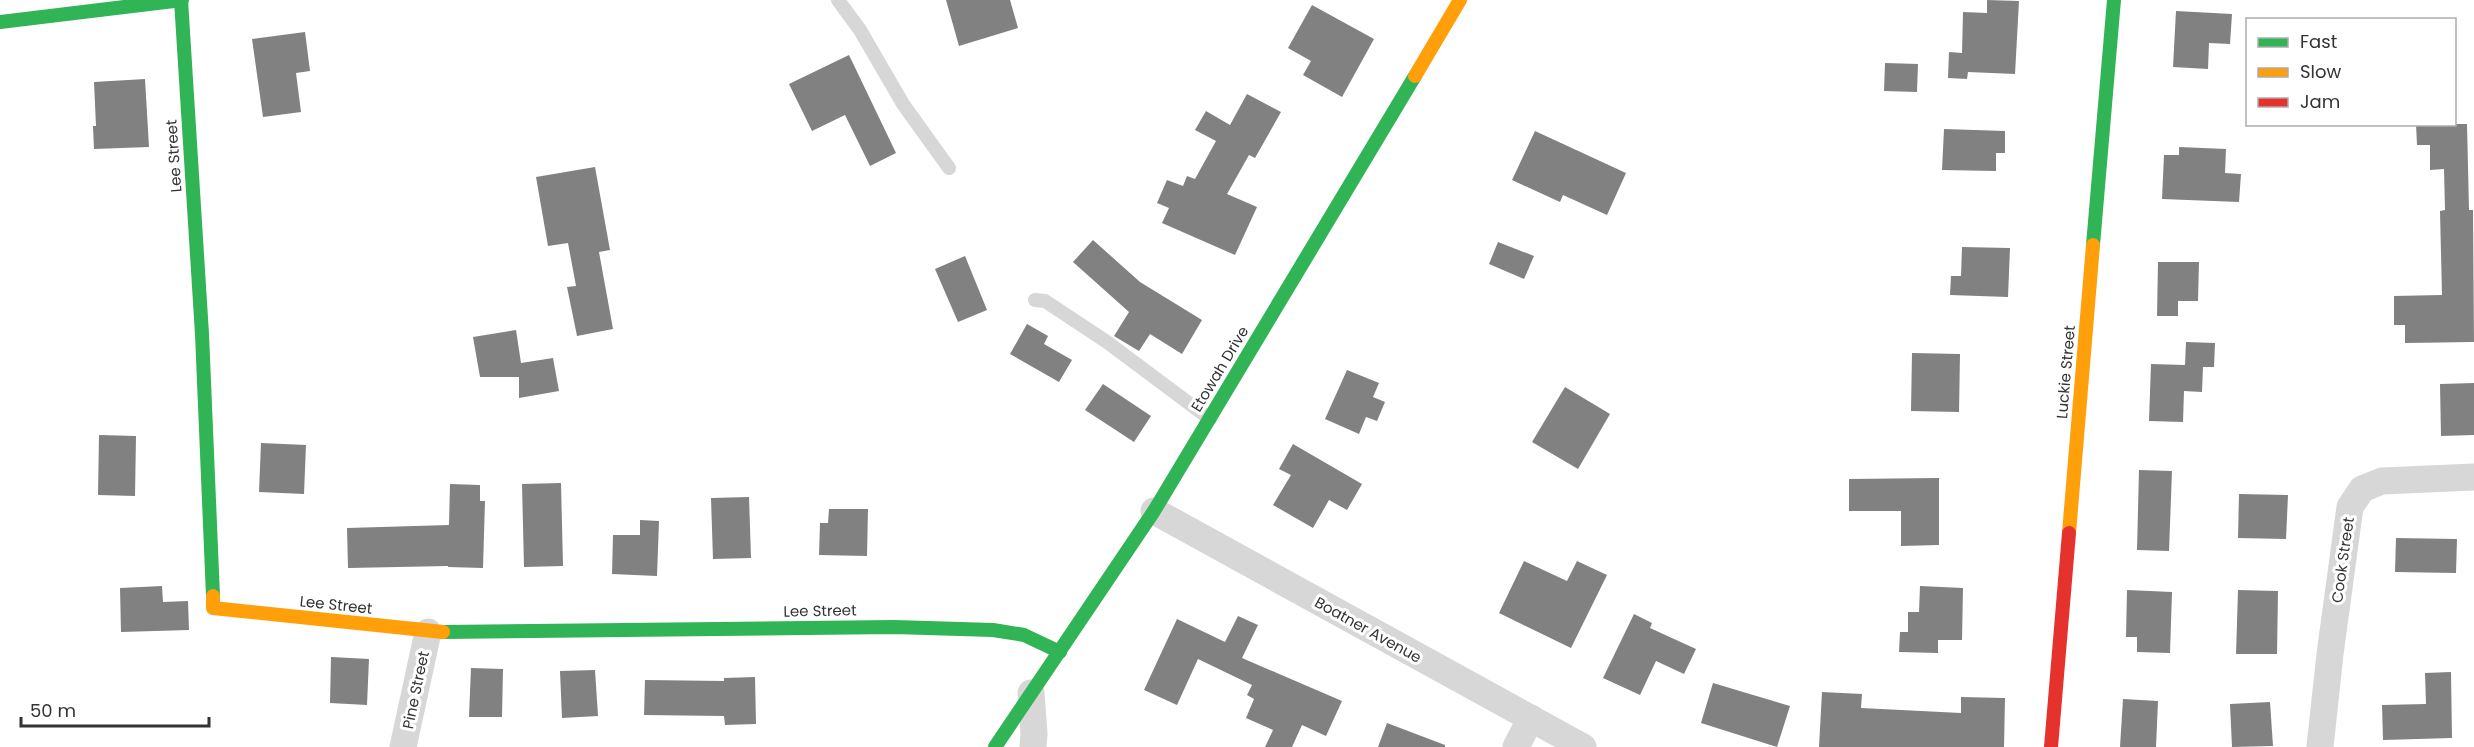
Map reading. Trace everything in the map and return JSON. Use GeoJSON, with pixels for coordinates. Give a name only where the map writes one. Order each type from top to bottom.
{"type":"FeatureCollection","features":[{"type":"Feature","properties":{"kind":"street"},"geometry":{"type":"LineString","coordinates":[[0,22],[181,0]]}},
{"type":"Feature","properties":{"kind":"street","name":"Lee Street"},"geometry":{"type":"LineString","coordinates":[[181,0],[202,334],[213,608],[428,632],[894,627],[993,630],[1024,635],[1060,652]]}},
{"type":"Feature","properties":{"kind":"street","name":"Etowah Drive"},"geometry":{"type":"LineString","coordinates":[[995,747],[1154,511],[1460,0]]}},
{"type":"Feature","properties":{"kind":"street","name":"Luckie Street"},"geometry":{"type":"LineString","coordinates":[[2051,747],[2114,0]]}},
{"type":"Feature","properties":{"kind":"street","name":"Cook Street"},"geometry":{"type":"LineString","coordinates":[[2320,747],[2350,507],[2362,489],[2382,481],[2474,477]]}},
{"type":"Feature","properties":{"kind":"street","name":"Boatner Avenue"},"geometry":{"type":"LineString","coordinates":[[1154,511],[1583,747]]}},
{"type":"Feature","properties":{"kind":"street","name":"Pine Street"},"geometry":{"type":"LineString","coordinates":[[403,747],[428,632]]}},
{"type":"Feature","properties":{"kind":"street"},"geometry":{"type":"LineString","coordinates":[[1031,693],[1033,747]]}},
{"type":"Feature","properties":{"kind":"street"},"geometry":{"type":"LineString","coordinates":[[1516,747],[1531,718]]}},
{"type":"Feature","properties":{"kind":"lane"},"geometry":{"type":"LineString","coordinates":[[838,0],[860,30],[903,104],[949,168]]}},
{"type":"Feature","properties":{"kind":"lane"},"geometry":{"type":"LineString","coordinates":[[1035,300],[1045,301],[1107,342],[1210,419]]}},
{"type":"Feature","properties":{"kind":"building"},"geometry":{"type":"Polygon","coordinates":[[[946,0],[1010,0],[1018,28],[959,46],[946,0]]]}},
{"type":"Feature","properties":{"kind":"building"},"geometry":{"type":"Polygon","coordinates":[[[1987,0],[2019,1],[2015,74],[1968,72],[1967,79],[1948,78],[1949,52],[1962,53],[1963,12],[1987,13],[1987,0]]]}},
{"type":"Feature","properties":{"kind":"building"},"geometry":{"type":"Polygon","coordinates":[[[1312,5],[1374,39],[1342,97],[1303,75],[1311,61],[1288,48],[1312,5]]]}},
{"type":"Feature","properties":{"kind":"building"},"geometry":{"type":"Polygon","coordinates":[[[2176,11],[2232,14],[2230,44],[2209,43],[2208,69],[2173,67],[2176,11]]]}},
{"type":"Feature","properties":{"kind":"building"},"geometry":{"type":"Polygon","coordinates":[[[305,32],[310,71],[296,73],[301,112],[263,117],[252,39],[305,32]]]}},
{"type":"Feature","properties":{"kind":"building"},"geometry":{"type":"Polygon","coordinates":[[[849,55],[896,153],[870,166],[845,115],[812,131],[789,84],[849,55]]]}},
{"type":"Feature","properties":{"kind":"building"},"geometry":{"type":"Polygon","coordinates":[[[1885,63],[1918,64],[1917,92],[1884,91],[1885,63]]]}},
{"type":"Feature","properties":{"kind":"building"},"geometry":{"type":"Polygon","coordinates":[[[145,79],[149,147],[94,149],[93,126],[96,126],[94,82],[145,79]]]}},
{"type":"Feature","properties":{"kind":"building"},"geometry":{"type":"Polygon","coordinates":[[[1247,94],[1281,112],[1255,158],[1249,155],[1227,194],[1257,207],[1235,255],[1162,223],[1169,208],[1157,203],[1167,180],[1183,186],[1187,176],[1195,179],[1216,141],[1195,130],[1206,111],[1230,125],[1247,94]]]}},
{"type":"Feature","properties":{"kind":"building"},"geometry":{"type":"Polygon","coordinates":[[[2467,124],[2469,210],[2473,210],[2474,342],[2405,343],[2405,325],[2394,325],[2394,296],[2442,295],[2440,211],[2445,210],[2444,169],[2430,170],[2430,145],[2417,145],[2416,126],[2467,124]]]}},
{"type":"Feature","properties":{"kind":"building"},"geometry":{"type":"Polygon","coordinates":[[[1944,129],[2005,131],[2005,153],[1996,153],[1996,171],[1942,170],[1944,129]]]}},
{"type":"Feature","properties":{"kind":"building"},"geometry":{"type":"Polygon","coordinates":[[[1535,131],[1626,173],[1607,215],[1563,195],[1560,202],[1512,180],[1535,131]]]}},
{"type":"Feature","properties":{"kind":"building"},"geometry":{"type":"Polygon","coordinates":[[[2179,147],[2226,149],[2225,173],[2241,174],[2239,202],[2162,199],[2164,155],[2179,155],[2179,147]]]}},
{"type":"Feature","properties":{"kind":"building"},"geometry":{"type":"Polygon","coordinates":[[[595,167],[610,250],[599,252],[613,329],[577,336],[567,287],[576,286],[568,243],[548,246],[536,177],[595,167]]]}},
{"type":"Feature","properties":{"kind":"building"},"geometry":{"type":"Polygon","coordinates":[[[1093,240],[1140,282],[1202,320],[1182,354],[1150,334],[1139,351],[1114,336],[1129,312],[1073,262],[1093,240]]]}},
{"type":"Feature","properties":{"kind":"building"},"geometry":{"type":"Polygon","coordinates":[[[1498,242],[1534,256],[1524,279],[1489,264],[1498,242]]]}},
{"type":"Feature","properties":{"kind":"building"},"geometry":{"type":"Polygon","coordinates":[[[1962,247],[2010,248],[2008,297],[1950,295],[1951,276],[1961,276],[1962,247]]]}},
{"type":"Feature","properties":{"kind":"building"},"geometry":{"type":"Polygon","coordinates":[[[965,256],[987,310],[958,322],[935,269],[965,256]]]}},
{"type":"Feature","properties":{"kind":"building"},"geometry":{"type":"Polygon","coordinates":[[[2158,262],[2199,262],[2198,301],[2178,301],[2178,316],[2157,316],[2158,262]]]}},
{"type":"Feature","properties":{"kind":"building"},"geometry":{"type":"Polygon","coordinates":[[[1027,324],[1048,336],[1044,344],[1072,360],[1059,382],[1010,354],[1027,324]]]}},
{"type":"Feature","properties":{"kind":"building"},"geometry":{"type":"Polygon","coordinates":[[[516,330],[521,363],[553,358],[559,391],[519,398],[519,377],[480,377],[473,337],[516,330]]]}},
{"type":"Feature","properties":{"kind":"building"},"geometry":{"type":"Polygon","coordinates":[[[2186,342],[2215,343],[2214,367],[2203,367],[2202,392],[2184,391],[2183,422],[2149,421],[2151,364],[2185,365],[2186,342]]]}},
{"type":"Feature","properties":{"kind":"building"},"geometry":{"type":"Polygon","coordinates":[[[1912,353],[1960,354],[1959,412],[1911,411],[1912,353]]]}},
{"type":"Feature","properties":{"kind":"building"},"geometry":{"type":"Polygon","coordinates":[[[1347,370],[1379,383],[1373,397],[1385,402],[1377,421],[1366,417],[1359,434],[1325,419],[1347,370]]]}},
{"type":"Feature","properties":{"kind":"building"},"geometry":{"type":"Polygon","coordinates":[[[2474,383],[2474,435],[2441,436],[2440,384],[2474,383]]]}},
{"type":"Feature","properties":{"kind":"building"},"geometry":{"type":"Polygon","coordinates":[[[1103,384],[1151,416],[1134,442],[1085,410],[1103,384]]]}},
{"type":"Feature","properties":{"kind":"building"},"geometry":{"type":"Polygon","coordinates":[[[1565,387],[1610,414],[1578,469],[1532,442],[1565,387]]]}},
{"type":"Feature","properties":{"kind":"building"},"geometry":{"type":"Polygon","coordinates":[[[99,435],[136,436],[135,496],[98,495],[99,435]]]}},
{"type":"Feature","properties":{"kind":"building"},"geometry":{"type":"Polygon","coordinates":[[[261,443],[306,445],[304,494],[259,492],[261,443]]]}},
{"type":"Feature","properties":{"kind":"building"},"geometry":{"type":"Polygon","coordinates":[[[1293,444],[1362,484],[1347,510],[1329,500],[1313,528],[1273,505],[1291,475],[1279,469],[1293,444]]]}},
{"type":"Feature","properties":{"kind":"building"},"geometry":{"type":"Polygon","coordinates":[[[2139,470],[2172,471],[2169,551],[2137,550],[2139,470]]]}},
{"type":"Feature","properties":{"kind":"building"},"geometry":{"type":"Polygon","coordinates":[[[1939,478],[1939,545],[1901,546],[1901,511],[1849,511],[1849,479],[1939,478]]]}},
{"type":"Feature","properties":{"kind":"building"},"geometry":{"type":"Polygon","coordinates":[[[561,483],[563,566],[524,567],[522,484],[561,483]]]}},
{"type":"Feature","properties":{"kind":"building"},"geometry":{"type":"Polygon","coordinates":[[[450,484],[480,485],[480,501],[485,501],[483,568],[448,566],[348,568],[347,528],[449,525],[450,484]]]}},
{"type":"Feature","properties":{"kind":"building"},"geometry":{"type":"Polygon","coordinates":[[[2239,494],[2288,495],[2286,539],[2238,538],[2239,494]]]}},
{"type":"Feature","properties":{"kind":"building"},"geometry":{"type":"Polygon","coordinates":[[[749,497],[751,558],[713,559],[711,498],[749,497]]]}},
{"type":"Feature","properties":{"kind":"building"},"geometry":{"type":"Polygon","coordinates":[[[829,509],[868,509],[867,556],[819,555],[820,523],[828,523],[829,509]]]}},
{"type":"Feature","properties":{"kind":"building"},"geometry":{"type":"Polygon","coordinates":[[[640,520],[659,521],[657,576],[612,574],[613,535],[640,535],[640,520]]]}},
{"type":"Feature","properties":{"kind":"building"},"geometry":{"type":"Polygon","coordinates":[[[2396,538],[2457,539],[2456,573],[2395,572],[2396,538]]]}},
{"type":"Feature","properties":{"kind":"building"},"geometry":{"type":"Polygon","coordinates":[[[1524,561],[1567,581],[1577,561],[1607,575],[1571,648],[1499,613],[1524,561]]]}},
{"type":"Feature","properties":{"kind":"building"},"geometry":{"type":"Polygon","coordinates":[[[162,586],[163,602],[188,601],[189,630],[121,632],[120,588],[162,586]]]}},
{"type":"Feature","properties":{"kind":"building"},"geometry":{"type":"Polygon","coordinates":[[[1920,586],[1963,588],[1962,640],[1938,640],[1938,653],[1899,652],[1900,632],[1908,632],[1908,612],[1919,612],[1920,586]]]}},
{"type":"Feature","properties":{"kind":"building"},"geometry":{"type":"Polygon","coordinates":[[[2127,590],[2172,592],[2170,653],[2137,652],[2137,637],[2126,637],[2127,590]]]}},
{"type":"Feature","properties":{"kind":"building"},"geometry":{"type":"Polygon","coordinates":[[[2238,590],[2278,591],[2277,654],[2236,654],[2238,590]]]}},
{"type":"Feature","properties":{"kind":"building"},"geometry":{"type":"Polygon","coordinates":[[[1634,614],[1652,623],[1650,628],[1696,649],[1684,674],[1656,661],[1640,695],[1603,678],[1634,614]]]}},
{"type":"Feature","properties":{"kind":"building"},"geometry":{"type":"Polygon","coordinates":[[[1238,616],[1258,625],[1242,658],[1342,701],[1326,736],[1302,725],[1292,747],[1265,747],[1273,730],[1246,718],[1254,699],[1247,695],[1252,685],[1198,659],[1177,705],[1144,690],[1177,619],[1225,642],[1238,616]]]}},
{"type":"Feature","properties":{"kind":"building"},"geometry":{"type":"Polygon","coordinates":[[[331,657],[369,659],[367,705],[330,703],[331,657]]]}},
{"type":"Feature","properties":{"kind":"building"},"geometry":{"type":"Polygon","coordinates":[[[471,668],[503,669],[502,717],[469,717],[471,668]]]}},
{"type":"Feature","properties":{"kind":"building"},"geometry":{"type":"Polygon","coordinates":[[[595,670],[598,716],[562,718],[560,671],[595,670]]]}},
{"type":"Feature","properties":{"kind":"building"},"geometry":{"type":"Polygon","coordinates":[[[2451,672],[2452,738],[2383,740],[2382,705],[2426,704],[2425,673],[2451,672]]]}},
{"type":"Feature","properties":{"kind":"building"},"geometry":{"type":"Polygon","coordinates":[[[755,677],[756,724],[725,725],[724,716],[644,715],[645,680],[724,681],[724,678],[755,677]]]}},
{"type":"Feature","properties":{"kind":"building"},"geometry":{"type":"Polygon","coordinates":[[[1713,683],[1790,706],[1777,747],[1701,723],[1713,683]]]}},
{"type":"Feature","properties":{"kind":"building"},"geometry":{"type":"Polygon","coordinates":[[[1822,692],[1862,694],[1861,708],[1961,713],[1961,697],[2005,698],[2004,747],[1819,747],[1822,692]]]}},
{"type":"Feature","properties":{"kind":"building"},"geometry":{"type":"Polygon","coordinates":[[[2123,699],[2158,701],[2156,747],[2120,747],[2123,699]]]}},
{"type":"Feature","properties":{"kind":"building"},"geometry":{"type":"Polygon","coordinates":[[[2270,702],[2273,746],[2232,747],[2230,704],[2270,702]]]}},
{"type":"Feature","properties":{"kind":"building"},"geometry":{"type":"Polygon","coordinates":[[[1387,723],[1445,745],[1445,747],[1378,747],[1387,723]]]}},
{"type":"Feature","properties":{"kind":"traffic: fast"},"geometry":{"type":"LineString","coordinates":[[181,0],[202,334],[213,596]]}},
{"type":"Feature","properties":{"kind":"traffic: fast"},"geometry":{"type":"LineString","coordinates":[[0,22],[182,0]]}},
{"type":"Feature","properties":{"kind":"traffic: fast"},"geometry":{"type":"LineString","coordinates":[[2093,245],[2114,0]]}},
{"type":"Feature","properties":{"kind":"traffic: fast"},"geometry":{"type":"LineString","coordinates":[[995,747],[1154,511],[1415,76]]}},
{"type":"Feature","properties":{"kind":"traffic: fast"},"geometry":{"type":"LineString","coordinates":[[443,632],[894,627],[993,630],[1024,635],[1060,652]]}},
{"type":"Feature","properties":{"kind":"traffic: slow"},"geometry":{"type":"LineString","coordinates":[[1415,76],[1460,0]]}},
{"type":"Feature","properties":{"kind":"traffic: slow"},"geometry":{"type":"LineString","coordinates":[[2069,533],[2093,245]]}},
{"type":"Feature","properties":{"kind":"traffic: slow"},"geometry":{"type":"LineString","coordinates":[[213,596],[213,608],[443,632]]}},
{"type":"Feature","properties":{"kind":"traffic: jam"},"geometry":{"type":"LineString","coordinates":[[2051,747],[2069,533]]}}]}
